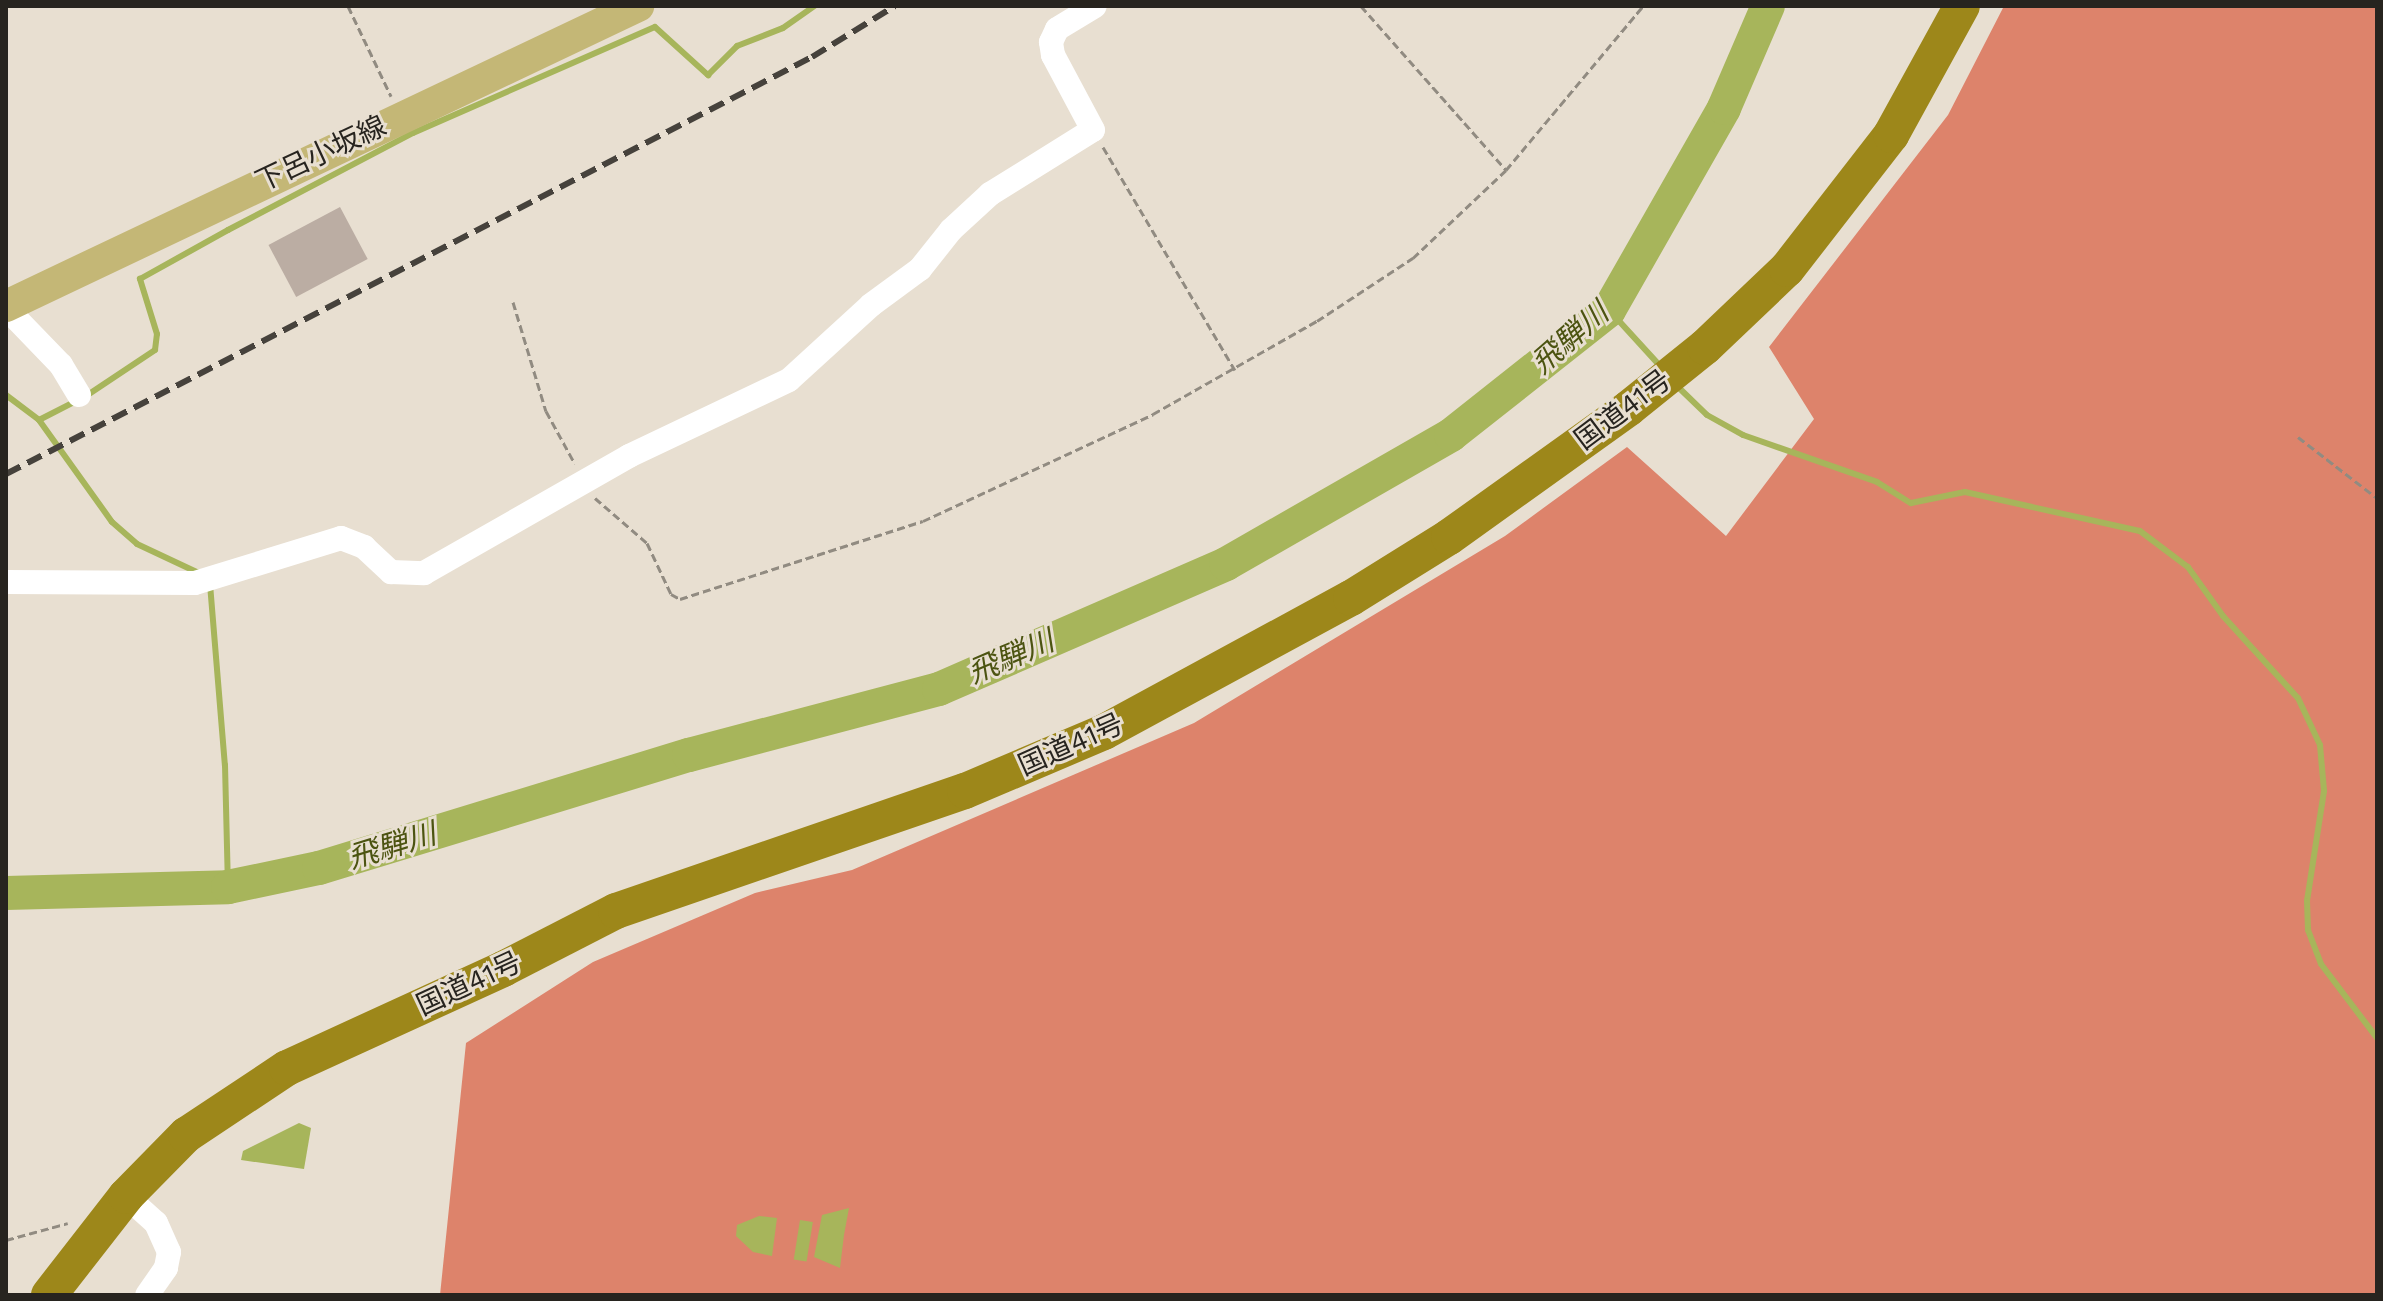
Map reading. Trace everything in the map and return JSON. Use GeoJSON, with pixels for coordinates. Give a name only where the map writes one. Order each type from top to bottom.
{"type":"FeatureCollection","features":[{"type":"Feature","properties":{"kind":"highway","name":"国道41号"},"geometry":{"type":"LineString","coordinates":[[49,1295],[116,1209],[186,1135],[287,1068],[503,969],[616,911],[965,791],[1104,732],[1351,598],[1449,537],[1629,408],[1705,347],[1777,278],[1867,170],[1962,6]]}},
{"type":"Feature","properties":{"kind":"main road","name":"下呂小坂線"},"geometry":{"type":"LineString","coordinates":[[7,304],[638,6]]}},
{"type":"Feature","properties":{"kind":"street"},"geometry":{"type":"LineString","coordinates":[[6,582],[195,583],[341,538],[364,547],[380,567],[412,575],[629,456],[789,380],[871,305],[920,269],[951,230],[990,194],[1093,130],[1053,55],[1051,42],[1057,29],[1095,6]]}},
{"type":"Feature","properties":{"kind":"street"},"geometry":{"type":"LineString","coordinates":[[7,304],[61,365],[79,395]]}},
{"type":"Feature","properties":{"kind":"street"},"geometry":{"type":"LineString","coordinates":[[116,1209],[156,1223],[169,1252],[166,1268],[147,1295]]}},
{"type":"Feature","properties":{"kind":"path"},"geometry":{"type":"LineString","coordinates":[[348,6],[401,117]]}},
{"type":"Feature","properties":{"kind":"path"},"geometry":{"type":"LineString","coordinates":[[1361,6],[1506,170]]}},
{"type":"Feature","properties":{"kind":"path"},"geometry":{"type":"LineString","coordinates":[[513,302],[546,411],[585,482],[620,524],[647,543],[671,594],[680,599],[956,509],[1235,370],[1413,258],[1506,170],[1643,6]]}},
{"type":"Feature","properties":{"kind":"path"},"geometry":{"type":"LineString","coordinates":[[1093,130],[1235,370]]}},
{"type":"Feature","properties":{"kind":"path"},"geometry":{"type":"LineString","coordinates":[[2298,437],[2377,498]]}},
{"type":"Feature","properties":{"kind":"path"},"geometry":{"type":"LineString","coordinates":[[6,1240],[116,1209]]}},
{"type":"Feature","properties":{"kind":"shaded area"},"geometry":{"type":"Polygon","coordinates":[[[2004,6],[2377,6],[2377,1295],[440,1295],[466,1043],[593,962],[755,893],[852,870],[1194,723],[1505,536],[1627,447],[1726,536],[1814,419],[1769,347],[1948,115],[2004,6]]]}},
{"type":"Feature","properties":{"kind":"shaded area"},"geometry":{"type":"Polygon","coordinates":[[[299,1123],[311,1128],[304,1169],[241,1160],[243,1151],[299,1123]]]}},
{"type":"Feature","properties":{"kind":"shaded area"},"geometry":{"type":"Polygon","coordinates":[[[849,1208],[840,1268],[814,1257],[822,1215],[849,1208]]]}},
{"type":"Feature","properties":{"kind":"shaded area"},"geometry":{"type":"Polygon","coordinates":[[[759,1216],[777,1218],[772,1256],[753,1252],[736,1236],[737,1225],[759,1216]]]}},
{"type":"Feature","properties":{"kind":"shaded area"},"geometry":{"type":"Polygon","coordinates":[[[800,1220],[813,1222],[807,1262],[794,1260],[800,1220]]]}},
{"type":"Feature","properties":{"kind":"building"},"geometry":{"type":"Polygon","coordinates":[[[340,207],[368,259],[296,297],[268,245],[340,207]]]}},
{"type":"Feature","properties":{"kind":"waterway"},"geometry":{"type":"LineString","coordinates":[[86,396],[155,350],[157,334],[140,279],[228,230],[413,133],[655,27],[708,75],[737,46],[783,28],[815,6]]}},
{"type":"Feature","properties":{"kind":"waterway","name":"飛騨川"},"geometry":{"type":"LineString","coordinates":[[6,893],[228,887],[319,868],[689,755],[939,689],[1226,564],[1451,435],[1609,310],[1724,108],[1768,6]]}},
{"type":"Feature","properties":{"kind":"waterway"},"geometry":{"type":"LineString","coordinates":[[1609,310],[1661,367]]}},
{"type":"Feature","properties":{"kind":"waterway"},"geometry":{"type":"LineString","coordinates":[[1676,385],[1707,415],[1743,435],[1877,482],[1911,503],[1965,492],[2140,531],[2188,567],[2223,616],[2298,698],[2320,745],[2324,791],[2307,901],[2308,930],[2321,964],[2377,1038]]}},
{"type":"Feature","properties":{"kind":"waterway"},"geometry":{"type":"LineString","coordinates":[[6,395],[39,420],[112,522],[137,544],[203,575]]}},
{"type":"Feature","properties":{"kind":"waterway"},"geometry":{"type":"LineString","coordinates":[[39,420],[76,401]]}},
{"type":"Feature","properties":{"kind":"waterway"},"geometry":{"type":"LineString","coordinates":[[210,584],[225,765],[228,887]]}},
{"type":"Feature","properties":{"kind":"railway"},"geometry":{"type":"LineString","coordinates":[[6,474],[812,57],[895,6]]}}]}
